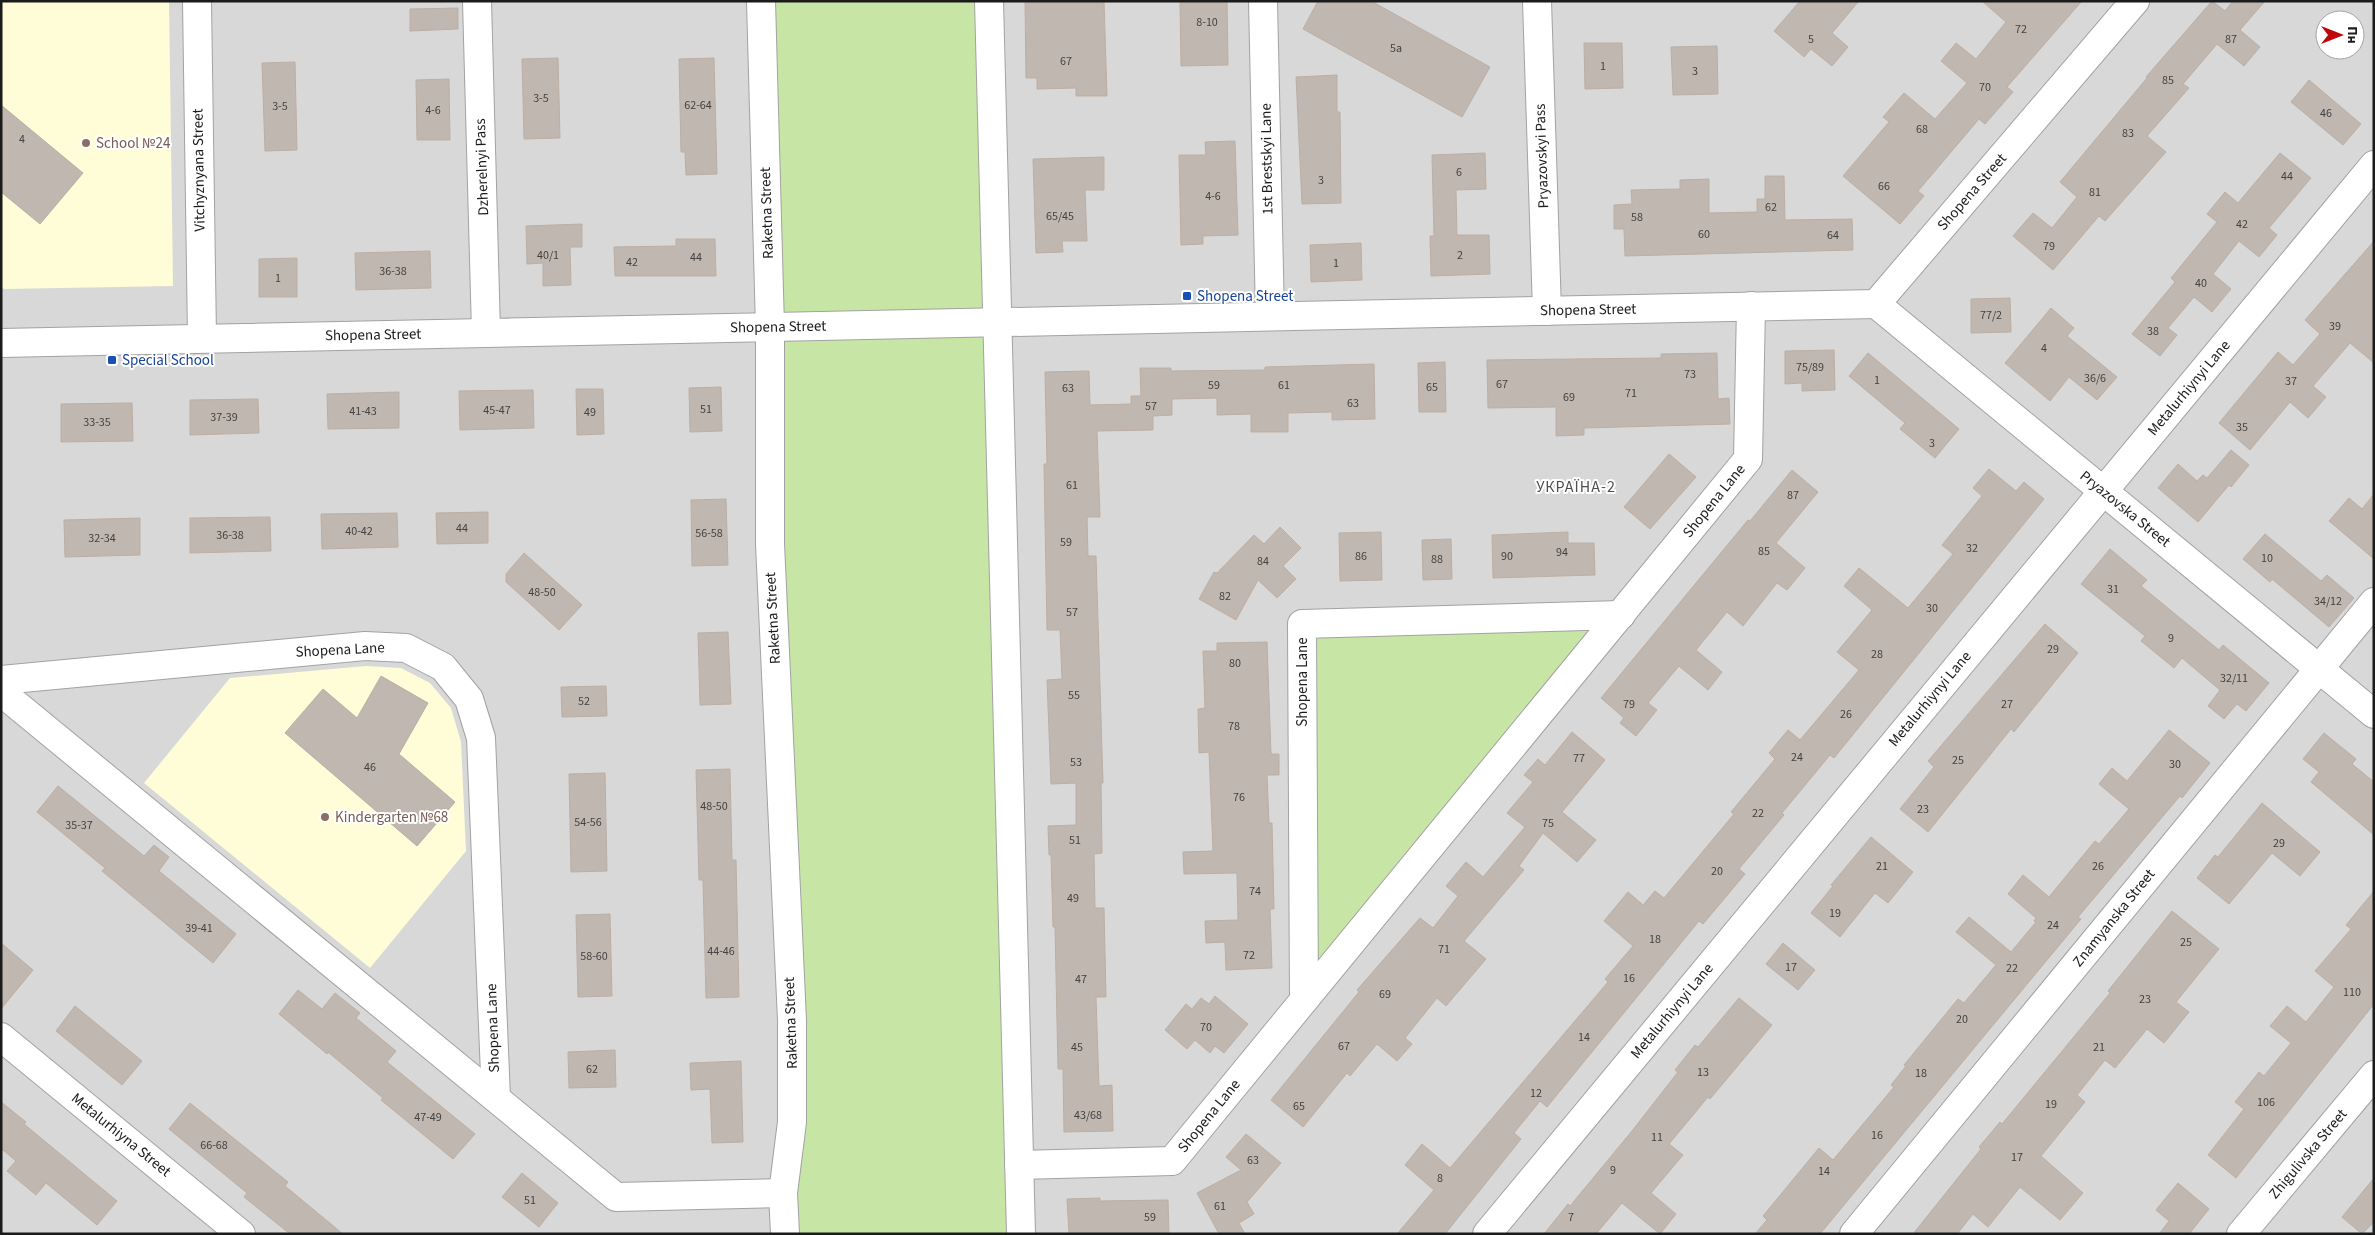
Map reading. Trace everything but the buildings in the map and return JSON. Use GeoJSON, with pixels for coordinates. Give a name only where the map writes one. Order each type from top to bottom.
{"type":"FeatureCollection","features":[{"type":"Feature","properties":{"kind":"street","name":"Vitchyznyana Street"},"geometry":{"type":"LineString","coordinates":[[197,1],[202,338]]}},
{"type":"Feature","properties":{"kind":"street","name":"Dzherelnyi Pass"},"geometry":{"type":"LineString","coordinates":[[477,1],[486,332]]}},
{"type":"Feature","properties":{"kind":"street","name":"Raketna Street"},"geometry":{"type":"LineString","coordinates":[[760,1],[770,327],[770,544],[792,1020],[792,1122],[783,1193],[784,1234]]}},
{"type":"Feature","properties":{"kind":"street"},"geometry":{"type":"LineString","coordinates":[[989,1],[1021,1234]]}},
{"type":"Feature","properties":{"kind":"street","name":"1st Brestskyi Lane"},"geometry":{"type":"LineString","coordinates":[[1264,1],[1270,316]]}},
{"type":"Feature","properties":{"kind":"street","name":"Pryazovskyi Pass"},"geometry":{"type":"LineString","coordinates":[[1537,1],[1547,311]]}},
{"type":"Feature","properties":{"kind":"street","name":"Shopena Street"},"geometry":{"type":"LineString","coordinates":[[8,337],[202,338],[1876,304],[2135,1]]}},
{"type":"Feature","properties":{"kind":"street","name":"Metalurhiynyi Lane"},"geometry":{"type":"LineString","coordinates":[[1487,1234],[2374,165]]}},
{"type":"Feature","properties":{"kind":"street","name":"Pryazovska Street"},"geometry":{"type":"LineString","coordinates":[[1876,304],[2374,714]]}},
{"type":"Feature","properties":{"kind":"street","name":"Shopena Lane"},"geometry":{"type":"LineString","coordinates":[[1019,1165],[1172,1161],[1748,458],[1751,306]]}},
{"type":"Feature","properties":{"kind":"street","name":"Znamyanska Street"},"geometry":{"type":"LineString","coordinates":[[1854,1234],[2374,602]]}},
{"type":"Feature","properties":{"kind":"street","name":"Shopena Lane"},"geometry":{"type":"LineString","coordinates":[[1304,1000],[1302,624],[1620,615]]}},
{"type":"Feature","properties":{"kind":"street","name":"Shopena Lane"},"geometry":{"type":"LineString","coordinates":[[1,680],[365,646],[406,648],[443,667],[469,699],[481,738],[496,1098]]}},
{"type":"Feature","properties":{"kind":"street","name":"Shopena Lane"},"geometry":{"type":"LineString","coordinates":[[1,692],[616,1197],[783,1193]]}},
{"type":"Feature","properties":{"kind":"street","name":"Metalurhiyna Street"},"geometry":{"type":"LineString","coordinates":[[1,1037],[240,1234]]}},
{"type":"Feature","properties":{"kind":"street","name":"Zhigulivska Street"},"geometry":{"type":"LineString","coordinates":[[2241,1234],[2374,1075]]}},
{"type":"Feature","properties":{"kind":"shaded area"},"geometry":{"type":"Polygon","coordinates":[[[1,1],[2374,1],[2374,1234],[1,1234],[1,1]]]}},
{"type":"Feature","properties":{"kind":"shaded area","name":"School №24"},"geometry":{"type":"Polygon","coordinates":[[[1,1],[169,1],[173,286],[4,289],[1,287],[1,1]]]}},
{"type":"Feature","properties":{"kind":"shaded area","name":"Kindergarten №68"},"geometry":{"type":"Polygon","coordinates":[[[366,666],[401,668],[430,683],[451,708],[461,742],[466,851],[370,968],[144,783],[230,678],[366,666]]]}},
{"type":"Feature","properties":{"kind":"green space"},"geometry":{"type":"Polygon","coordinates":[[[771,1],[976,1],[1009,1234],[794,1234],[771,1]]]}},
{"type":"Feature","properties":{"kind":"green space"},"geometry":{"type":"Polygon","coordinates":[[[1590,629],[1318,961],[1316,637],[1590,629]]]}},
{"type":"Feature","properties":{"kind":"place","name":"School №24"},"geometry":{"type":"Point","coordinates":[86,143]}},
{"type":"Feature","properties":{"kind":"place","name":"Shopena Street"},"geometry":{"type":"Point","coordinates":[1187,296]}},
{"type":"Feature","properties":{"kind":"place","name":"Special School"},"geometry":{"type":"Point","coordinates":[112,360]}},
{"type":"Feature","properties":{"kind":"place","name":"Kindergarten №68"},"geometry":{"type":"Point","coordinates":[325,817]}},
{"type":"Feature","properties":{"kind":"district","name":"УКРАЇНА-2"},"geometry":{"type":"Point","coordinates":[1576,487]}}]}
